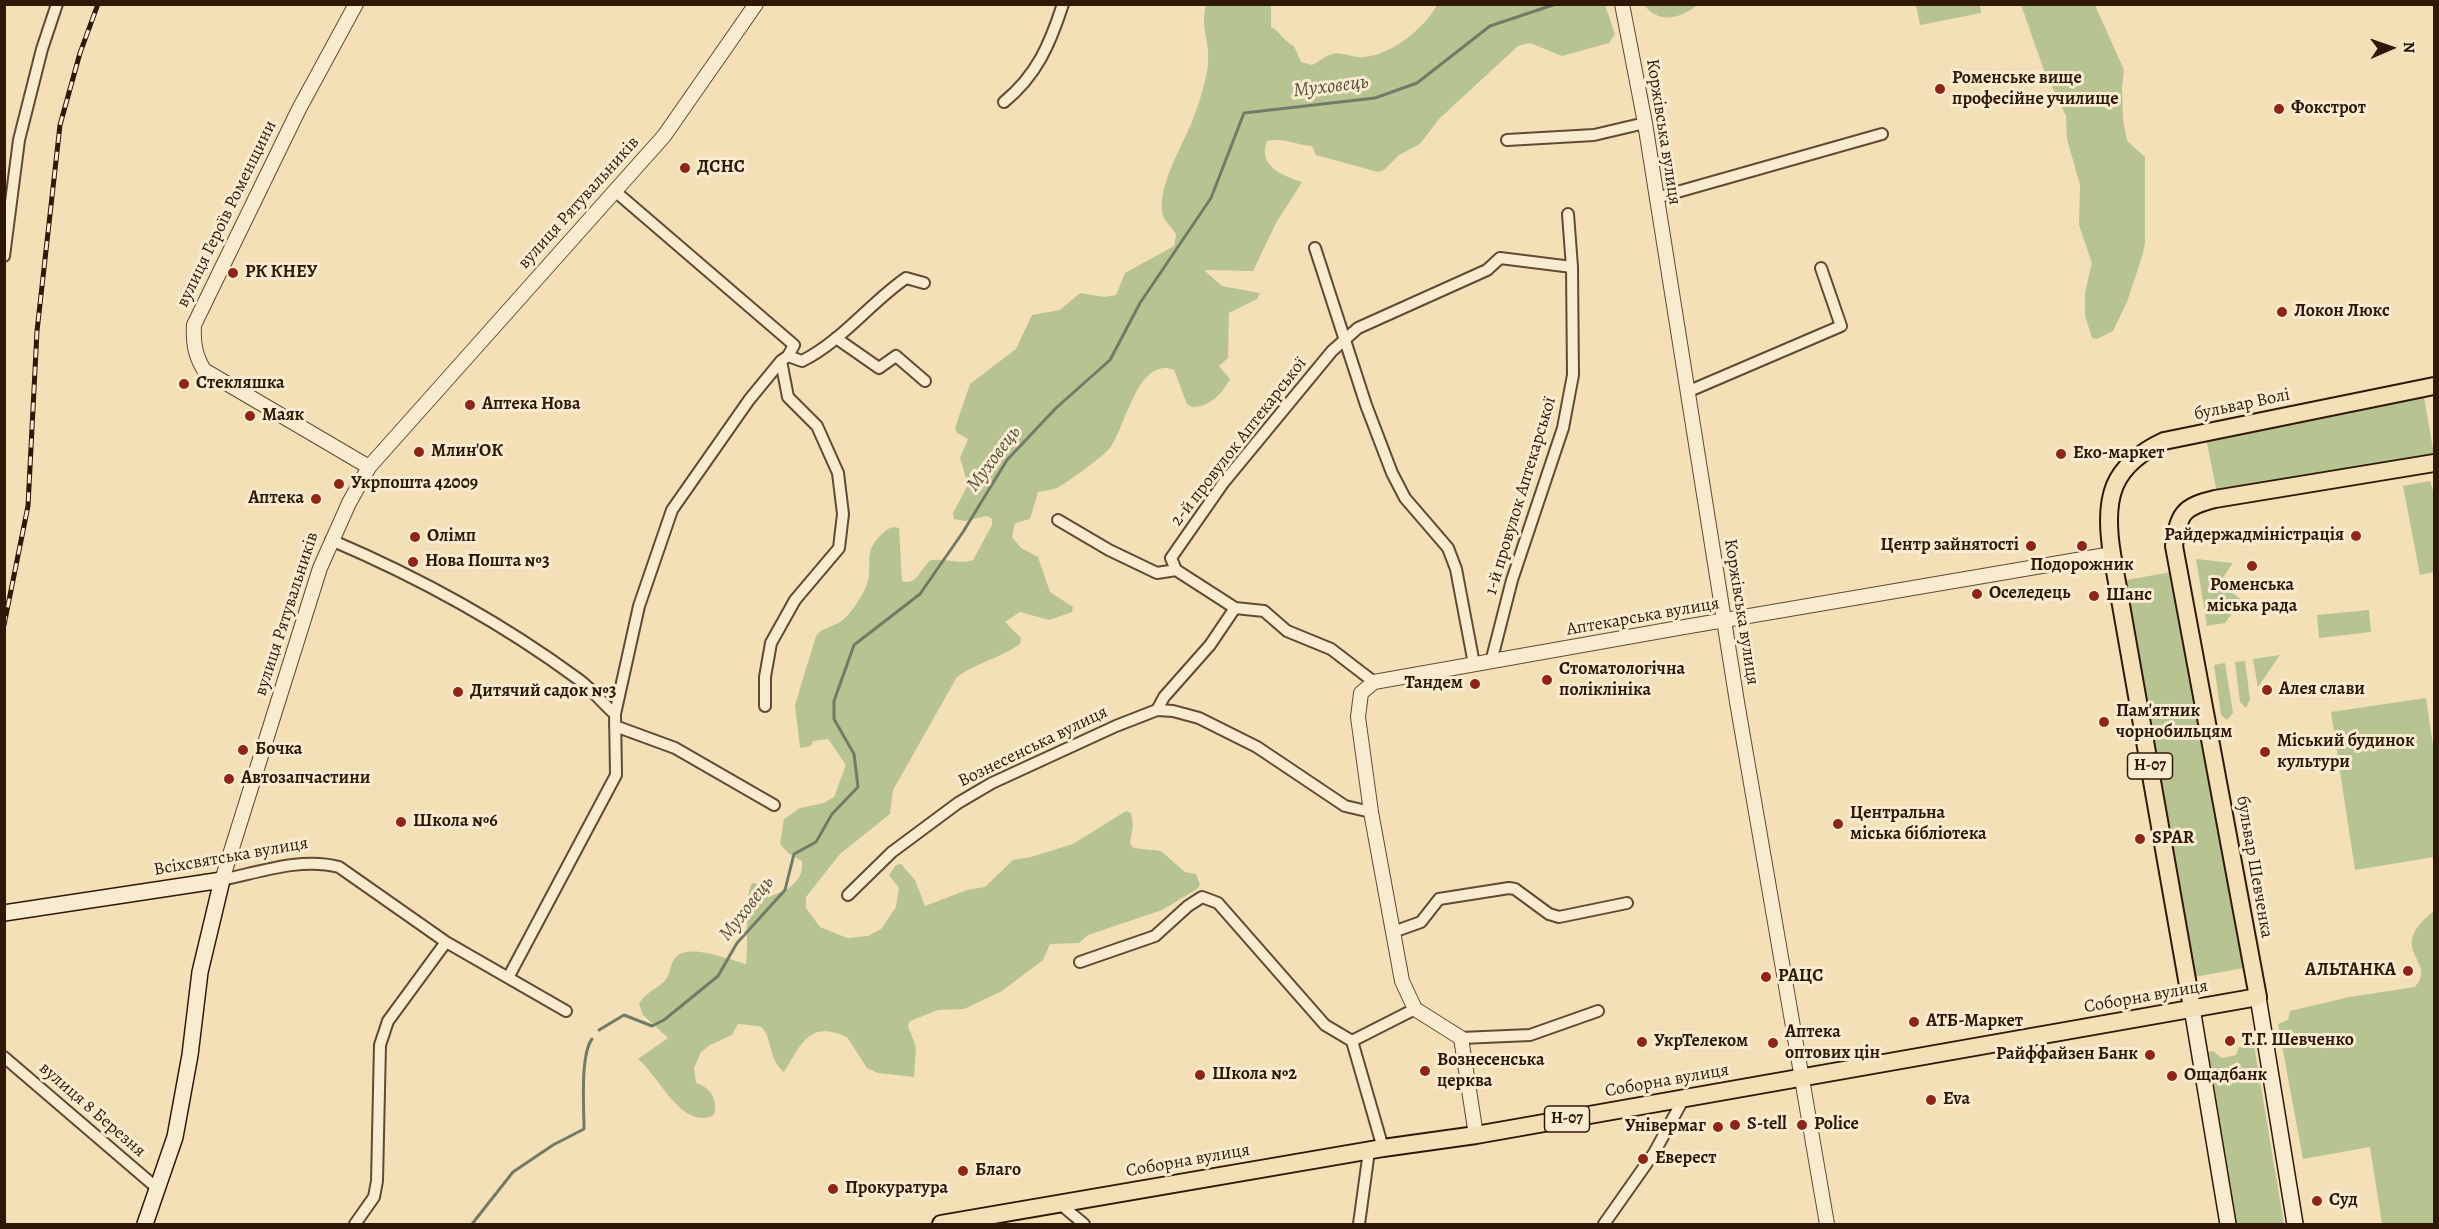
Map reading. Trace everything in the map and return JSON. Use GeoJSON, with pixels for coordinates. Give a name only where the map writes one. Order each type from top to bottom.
{"type":"FeatureCollection","features":[{"type":"Feature","properties":{"kind":"main road","name":"бульвар Волі"},"geometry":{"type":"LineString","coordinates":[[2112,554],[2107,523],[2112,491],[2122,470],[2141,452],[2164,441],[2434,386]]}},
{"type":"Feature","properties":{"kind":"main road","name":"бульвар Шевченка"},"geometry":{"type":"LineString","coordinates":[[2295,1224],[2258,997],[2174,546],[2179,518],[2193,504],[2215,499],[2434,463]]}},
{"type":"Feature","properties":{"kind":"main road","name":"Н-07"},"geometry":{"type":"LineString","coordinates":[[2112,554],[2192,1008]]}},
{"type":"Feature","properties":{"kind":"main road","name":"Всіхсвятська вулиця"},"geometry":{"type":"LineString","coordinates":[[4,913],[222,880]]}},
{"type":"Feature","properties":{"kind":"main road","name":"вулиця Рятувальників"},"geometry":{"type":"LineString","coordinates":[[147,1222],[175,1137],[190,1055],[200,972],[222,880]]}},
{"type":"Feature","properties":{"kind":"main road","name":"Соборна вулиця"},"geometry":{"type":"LineString","coordinates":[[941,1224],[1476,1135],[2258,997]]}},
{"type":"Feature","properties":{"kind":"main road"},"geometry":{"type":"LineString","coordinates":[[2192,1008],[2228,1224]]}},
{"type":"Feature","properties":{"kind":"street"},"geometry":{"type":"LineString","coordinates":[[4,256],[19,140],[42,49],[57,4]]}},
{"type":"Feature","properties":{"kind":"street","name":"вулиця Героїв Роменщини"},"geometry":{"type":"LineString","coordinates":[[356,4],[299,109],[194,325],[193,343],[197,358],[204,370],[369,467]]}},
{"type":"Feature","properties":{"kind":"street","name":"вулиця Рятувальників"},"geometry":{"type":"LineString","coordinates":[[222,880],[331,540],[369,467],[664,136],[756,4]]}},
{"type":"Feature","properties":{"kind":"street"},"geometry":{"type":"LineString","coordinates":[[1004,102],[1019,89],[1050,46],[1063,4]]}},
{"type":"Feature","properties":{"kind":"street","name":"Коржівська вулиця"},"geometry":{"type":"LineString","coordinates":[[1622,4],[1645,123],[1766,875],[1804,1078],[1827,1224]]}},
{"type":"Feature","properties":{"kind":"street"},"geometry":{"type":"LineString","coordinates":[[1507,140],[1593,135],[1645,123]]}},
{"type":"Feature","properties":{"kind":"street"},"geometry":{"type":"LineString","coordinates":[[1656,198],[1882,134]]}},
{"type":"Feature","properties":{"kind":"street"},"geometry":{"type":"LineString","coordinates":[[509,976],[616,775],[615,714],[639,606],[672,510],[749,400],[794,345],[616,192]]}},
{"type":"Feature","properties":{"kind":"street","name":"1-й провулок Аптекарської"},"geometry":{"type":"LineString","coordinates":[[1491,662],[1512,580],[1563,428],[1572,375],[1572,267],[1568,214]]}},
{"type":"Feature","properties":{"kind":"street"},"geometry":{"type":"LineString","coordinates":[[1315,248],[1344,340],[1392,473],[1405,498],[1448,548],[1456,569],[1474,664]]}},
{"type":"Feature","properties":{"kind":"street"},"geometry":{"type":"LineString","coordinates":[[1344,340],[1358,328],[1487,270],[1500,258],[1572,267]]}},
{"type":"Feature","properties":{"kind":"street"},"geometry":{"type":"LineString","coordinates":[[1687,392],[1842,326],[1821,268]]}},
{"type":"Feature","properties":{"kind":"street"},"geometry":{"type":"LineString","coordinates":[[784,358],[802,361],[821,351],[886,292],[906,278],[924,283]]}},
{"type":"Feature","properties":{"kind":"street"},"geometry":{"type":"LineString","coordinates":[[836,338],[879,368],[896,356],[925,381]]}},
{"type":"Feature","properties":{"kind":"street","name":"2-й провулок Аптекарської"},"geometry":{"type":"LineString","coordinates":[[1176,570],[1171,558],[1224,482],[1302,384],[1344,340]]}},
{"type":"Feature","properties":{"kind":"street"},"geometry":{"type":"LineString","coordinates":[[765,706],[765,676],[771,643],[795,600],[839,548],[843,514],[838,473],[817,426],[788,397],[784,358]]}},
{"type":"Feature","properties":{"kind":"street"},"geometry":{"type":"LineString","coordinates":[[1058,520],[1109,550],[1157,573],[1176,570],[1235,608],[1264,611],[1287,631],[1331,649],[1374,682],[1361,693],[1358,717],[1371,812],[1402,981],[1415,1009],[1461,1038],[1530,1035],[1598,1011]]}},
{"type":"Feature","properties":{"kind":"street"},"geometry":{"type":"LineString","coordinates":[[331,540],[397,568],[496,623],[581,681],[615,714]]}},
{"type":"Feature","properties":{"kind":"street","name":"Аптекарська вулиця"},"geometry":{"type":"LineString","coordinates":[[1374,682],[1726,622],[1849,597],[2112,554]]}},
{"type":"Feature","properties":{"kind":"street"},"geometry":{"type":"LineString","coordinates":[[1235,608],[1210,645],[1164,697],[1157,710],[1173,711],[1199,718],[1257,747],[1345,807],[1371,812]]}},
{"type":"Feature","properties":{"kind":"street","name":"Вознесенська вулиця"},"geometry":{"type":"LineString","coordinates":[[848,895],[892,852],[958,803],[1013,774],[1116,726],[1157,710]]}},
{"type":"Feature","properties":{"kind":"street"},"geometry":{"type":"LineString","coordinates":[[615,726],[675,748],[774,805]]}},
{"type":"Feature","properties":{"kind":"street","name":"Всіхсвятська вулиця"},"geometry":{"type":"LineString","coordinates":[[222,880],[298,863],[319,861],[339,867],[446,942],[509,976],[566,1011]]}},
{"type":"Feature","properties":{"kind":"street"},"geometry":{"type":"LineString","coordinates":[[1393,932],[1421,922],[1439,899],[1509,888],[1515,889],[1549,914],[1559,917],[1627,903]]}},
{"type":"Feature","properties":{"kind":"street"},"geometry":{"type":"LineString","coordinates":[[1080,962],[1155,936],[1188,906],[1202,897],[1218,903],[1325,1025],[1352,1041],[1376,1150],[1359,1224]]}},
{"type":"Feature","properties":{"kind":"street"},"geometry":{"type":"LineString","coordinates":[[355,1224],[374,1197],[378,1181],[380,1045],[388,1021],[446,942]]}},
{"type":"Feature","properties":{"kind":"street"},"geometry":{"type":"LineString","coordinates":[[1352,1041],[1415,1009]]}},
{"type":"Feature","properties":{"kind":"street"},"geometry":{"type":"LineString","coordinates":[[1461,1038],[1476,1135]]}},
{"type":"Feature","properties":{"kind":"street","name":"вулиця 8 Березня"},"geometry":{"type":"LineString","coordinates":[[4,1057],[158,1189]]}},
{"type":"Feature","properties":{"kind":"street"},"geometry":{"type":"LineString","coordinates":[[1604,1224],[1654,1153],[1684,1098]]}},
{"type":"Feature","properties":{"kind":"street"},"geometry":{"type":"LineString","coordinates":[[1059,1203],[1084,1224]]}},
{"type":"Feature","properties":{"kind":"green space"},"geometry":{"type":"Polygon","coordinates":[[[1206,5],[1271,5],[1271,27],[1294,46],[1301,62],[1312,65],[1332,54],[1341,53],[1360,57],[1374,55],[1396,46],[1424,23],[1437,5],[1605,5],[1615,34],[1609,43],[1562,56],[1530,43],[1518,46],[1439,119],[1420,144],[1399,155],[1384,170],[1378,172],[1316,155],[1312,146],[1284,141],[1267,141],[1266,157],[1274,169],[1302,182],[1276,223],[1253,271],[1204,270],[1222,286],[1260,293],[1257,299],[1229,313],[1228,358],[1219,366],[1230,379],[1227,385],[1210,402],[1192,407],[1187,404],[1174,370],[1162,368],[1152,373],[1135,394],[1108,450],[1057,488],[1038,492],[1030,519],[1015,523],[1012,537],[1021,548],[1038,557],[1050,592],[1073,607],[1072,612],[1049,620],[1020,612],[1005,622],[1021,638],[1020,644],[957,677],[893,790],[890,814],[840,854],[806,897],[806,908],[820,927],[847,938],[868,936],[881,929],[896,907],[899,888],[889,875],[896,865],[901,864],[915,880],[925,906],[967,890],[985,887],[1013,860],[1073,844],[1126,811],[1131,813],[1133,825],[1130,844],[1134,848],[1161,851],[1185,872],[1196,874],[1200,885],[1197,889],[1162,910],[1088,935],[1079,943],[1050,944],[1043,960],[1002,991],[964,1009],[938,1010],[910,1021],[908,1026],[916,1047],[914,1077],[878,1073],[867,1068],[847,1037],[824,1031],[808,1037],[784,1072],[775,1060],[766,1033],[762,1028],[738,1024],[732,1035],[710,1045],[701,1052],[694,1068],[696,1083],[706,1088],[714,1099],[714,1115],[702,1118],[691,1115],[671,1099],[638,1059],[668,1038],[643,1015],[639,1004],[644,996],[666,979],[673,960],[681,954],[699,952],[746,964],[747,910],[752,883],[758,884],[769,896],[787,889],[797,880],[802,861],[789,854],[780,844],[784,819],[800,808],[824,803],[834,797],[846,765],[828,739],[813,741],[811,746],[800,748],[795,705],[816,636],[822,630],[843,620],[856,605],[865,589],[868,581],[870,554],[875,541],[888,529],[899,528],[902,581],[907,582],[915,579],[931,560],[963,562],[973,560],[992,525],[992,519],[987,516],[965,521],[954,519],[953,513],[968,485],[960,458],[968,439],[957,433],[955,428],[970,384],[1016,349],[1032,315],[1060,310],[1080,293],[1105,297],[1116,295],[1125,273],[1174,246],[1176,235],[1165,220],[1162,200],[1168,176],[1194,118],[1207,71],[1208,55],[1204,21],[1206,5]]]}},
{"type":"Feature","properties":{"kind":"green space"},"geometry":{"type":"Polygon","coordinates":[[[1644,5],[1698,5],[1677,16],[1663,17],[1650,11],[1644,5]]]}},
{"type":"Feature","properties":{"kind":"green space"},"geometry":{"type":"Polygon","coordinates":[[[1916,5],[1980,5],[1981,13],[1920,25],[1916,5]]]}},
{"type":"Feature","properties":{"kind":"green space"},"geometry":{"type":"Polygon","coordinates":[[[2021,5],[2095,5],[2124,70],[2123,120],[2127,141],[2145,157],[2145,243],[2142,257],[2127,302],[2113,331],[2097,339],[2092,338],[2085,316],[2085,292],[2092,263],[2079,225],[2080,185],[2067,139],[2066,116],[2044,70],[2021,5]]]}},
{"type":"Feature","properties":{"kind":"green space"},"geometry":{"type":"Polygon","coordinates":[[[2424,397],[2434,455],[2217,493],[2206,438],[2424,397]]]}},
{"type":"Feature","properties":{"kind":"green space"},"geometry":{"type":"Polygon","coordinates":[[[2430,481],[2434,494],[2434,572],[2420,575],[2403,486],[2430,481]]]}},
{"type":"Feature","properties":{"kind":"green space"},"geometry":{"type":"Polygon","coordinates":[[[2196,559],[2233,563],[2219,583],[2242,600],[2225,623],[2207,626],[2196,559]]]}},
{"type":"Feature","properties":{"kind":"green space"},"geometry":{"type":"Polygon","coordinates":[[[2172,572],[2244,968],[2194,977],[2120,581],[2172,572]]]}},
{"type":"Feature","properties":{"kind":"green space"},"geometry":{"type":"Polygon","coordinates":[[[2369,610],[2371,632],[2319,638],[2317,615],[2369,610]]]}},
{"type":"Feature","properties":{"kind":"green space"},"geometry":{"type":"Polygon","coordinates":[[[2280,655],[2258,687],[2253,659],[2280,655]]]}},
{"type":"Feature","properties":{"kind":"green space"},"geometry":{"type":"Polygon","coordinates":[[[2245,661],[2250,699],[2246,708],[2240,702],[2235,662],[2245,661]]]}},
{"type":"Feature","properties":{"kind":"green space"},"geometry":{"type":"Polygon","coordinates":[[[2225,663],[2233,713],[2227,720],[2221,715],[2214,665],[2225,663]]]}},
{"type":"Feature","properties":{"kind":"green space"},"geometry":{"type":"Polygon","coordinates":[[[2426,698],[2434,753],[2434,857],[2355,870],[2331,712],[2426,698]]]}},
{"type":"Feature","properties":{"kind":"green space"},"geometry":{"type":"Polygon","coordinates":[[[2434,911],[2434,1224],[2382,1224],[2370,1147],[2303,1159],[2278,1024],[2288,1020],[2290,1011],[2349,997],[2415,987],[2421,978],[2421,969],[2412,946],[2413,936],[2434,911]]]}},
{"type":"Feature","properties":{"kind":"green space"},"geometry":{"type":"Polygon","coordinates":[[[2254,1045],[2284,1224],[2234,1224],[2205,1053],[2213,1051],[2222,1058],[2236,1055],[2239,1047],[2254,1045]]]}},
{"type":"Feature","properties":{"kind":"waterway","name":"Муховець"},"geometry":{"type":"LineString","coordinates":[[599,1030],[624,1015],[652,1026],[664,1020],[718,976],[737,943],[785,890],[794,854],[816,842],[832,814],[858,787],[854,754],[834,719],[834,701],[854,645],[920,594],[963,532],[1007,460],[1056,408],[1110,360],[1140,303],[1211,198],[1244,113],[1375,98],[1417,83],[1490,26],[1556,4]]}},
{"type":"Feature","properties":{"kind":"waterway","name":"Муховець"},"geometry":{"type":"LineString","coordinates":[[472,1224],[513,1172],[553,1145],[584,1129],[584,1069],[588,1047],[592,1039]]}},
{"type":"Feature","properties":{"kind":"railway"},"geometry":{"type":"LineString","coordinates":[[4,625],[28,506],[37,331],[60,125],[80,53],[98,4]]}},
{"type":"Feature","properties":{"kind":"place","name":"Роменське вище професійне училище"},"geometry":{"type":"Point","coordinates":[1940,89]}},
{"type":"Feature","properties":{"kind":"place","name":"Фокстрот"},"geometry":{"type":"Point","coordinates":[2279,109]}},
{"type":"Feature","properties":{"kind":"place","name":"ДСНС"},"geometry":{"type":"Point","coordinates":[685,168]}},
{"type":"Feature","properties":{"kind":"place","name":"РК КНЕУ"},"geometry":{"type":"Point","coordinates":[233,273]}},
{"type":"Feature","properties":{"kind":"place","name":"Локон Люкс"},"geometry":{"type":"Point","coordinates":[2282,312]}},
{"type":"Feature","properties":{"kind":"place","name":"Стекляшка"},"geometry":{"type":"Point","coordinates":[184,384]}},
{"type":"Feature","properties":{"kind":"place","name":"Аптека Нова"},"geometry":{"type":"Point","coordinates":[470,405]}},
{"type":"Feature","properties":{"kind":"place","name":"Маяк"},"geometry":{"type":"Point","coordinates":[250,416]}},
{"type":"Feature","properties":{"kind":"place","name":"Млин'ОК"},"geometry":{"type":"Point","coordinates":[419,452]}},
{"type":"Feature","properties":{"kind":"place","name":"Еко-маркет"},"geometry":{"type":"Point","coordinates":[2061,454]}},
{"type":"Feature","properties":{"kind":"place","name":"Укрпошта 42009"},"geometry":{"type":"Point","coordinates":[339,484]}},
{"type":"Feature","properties":{"kind":"place","name":"Аптека"},"geometry":{"type":"Point","coordinates":[316,499]}},
{"type":"Feature","properties":{"kind":"place","name":"Райдержадміністрація"},"geometry":{"type":"Point","coordinates":[2356,536]}},
{"type":"Feature","properties":{"kind":"place","name":"Олімп"},"geometry":{"type":"Point","coordinates":[415,537]}},
{"type":"Feature","properties":{"kind":"place","name":"Центр зайнятості"},"geometry":{"type":"Point","coordinates":[2031,546]}},
{"type":"Feature","properties":{"kind":"place","name":"Подорожник"},"geometry":{"type":"Point","coordinates":[2082,546]}},
{"type":"Feature","properties":{"kind":"place","name":"Нова Пошта №3"},"geometry":{"type":"Point","coordinates":[413,562]}},
{"type":"Feature","properties":{"kind":"place","name":"Роменська міська рада"},"geometry":{"type":"Point","coordinates":[2252,566]}},
{"type":"Feature","properties":{"kind":"place","name":"Оселедець"},"geometry":{"type":"Point","coordinates":[1977,594]}},
{"type":"Feature","properties":{"kind":"place","name":"Шанс"},"geometry":{"type":"Point","coordinates":[2094,596]}},
{"type":"Feature","properties":{"kind":"place","name":"Стоматологічна поліклініка"},"geometry":{"type":"Point","coordinates":[1547,680]}},
{"type":"Feature","properties":{"kind":"place","name":"Тандем"},"geometry":{"type":"Point","coordinates":[1475,684]}},
{"type":"Feature","properties":{"kind":"place","name":"Алея слави"},"geometry":{"type":"Point","coordinates":[2267,690]}},
{"type":"Feature","properties":{"kind":"place","name":"Дитячий садок №3"},"geometry":{"type":"Point","coordinates":[458,692]}},
{"type":"Feature","properties":{"kind":"place","name":"Пам'ятник чорнобильцям"},"geometry":{"type":"Point","coordinates":[2104,722]}},
{"type":"Feature","properties":{"kind":"place","name":"Бочка"},"geometry":{"type":"Point","coordinates":[243,750]}},
{"type":"Feature","properties":{"kind":"place","name":"Міський будинок культури"},"geometry":{"type":"Point","coordinates":[2265,752]}},
{"type":"Feature","properties":{"kind":"place","name":"Автозапчастини"},"geometry":{"type":"Point","coordinates":[229,779]}},
{"type":"Feature","properties":{"kind":"place","name":"Школа №6"},"geometry":{"type":"Point","coordinates":[401,822]}},
{"type":"Feature","properties":{"kind":"place","name":"Центральна міська бібліотека"},"geometry":{"type":"Point","coordinates":[1838,824]}},
{"type":"Feature","properties":{"kind":"place","name":"SPAR"},"geometry":{"type":"Point","coordinates":[2140,839]}},
{"type":"Feature","properties":{"kind":"place","name":"АЛЬТАНКА"},"geometry":{"type":"Point","coordinates":[2408,971]}},
{"type":"Feature","properties":{"kind":"place","name":"РАЦС"},"geometry":{"type":"Point","coordinates":[1766,977]}},
{"type":"Feature","properties":{"kind":"place","name":"АТБ-Маркет"},"geometry":{"type":"Point","coordinates":[1914,1022]}},
{"type":"Feature","properties":{"kind":"place","name":"Т.Г. Шевченко"},"geometry":{"type":"Point","coordinates":[2230,1041]}},
{"type":"Feature","properties":{"kind":"place","name":"УкрТелеком"},"geometry":{"type":"Point","coordinates":[1642,1042]}},
{"type":"Feature","properties":{"kind":"place","name":"Аптека оптових цін"},"geometry":{"type":"Point","coordinates":[1773,1043]}},
{"type":"Feature","properties":{"kind":"place","name":"Райффайзен Банк"},"geometry":{"type":"Point","coordinates":[2150,1055]}},
{"type":"Feature","properties":{"kind":"place","name":"Вознесенська церква"},"geometry":{"type":"Point","coordinates":[1425,1071]}},
{"type":"Feature","properties":{"kind":"place","name":"Школа №2"},"geometry":{"type":"Point","coordinates":[1200,1075]}},
{"type":"Feature","properties":{"kind":"place","name":"Ощадбанк"},"geometry":{"type":"Point","coordinates":[2172,1076]}},
{"type":"Feature","properties":{"kind":"place","name":"Eva"},"geometry":{"type":"Point","coordinates":[1931,1100]}},
{"type":"Feature","properties":{"kind":"place","name":"S-tell"},"geometry":{"type":"Point","coordinates":[1735,1125]}},
{"type":"Feature","properties":{"kind":"place","name":"Police"},"geometry":{"type":"Point","coordinates":[1802,1125]}},
{"type":"Feature","properties":{"kind":"place","name":"Універмаг"},"geometry":{"type":"Point","coordinates":[1718,1127]}},
{"type":"Feature","properties":{"kind":"place","name":"Еверест"},"geometry":{"type":"Point","coordinates":[1643,1159]}},
{"type":"Feature","properties":{"kind":"place","name":"Благо"},"geometry":{"type":"Point","coordinates":[963,1171]}},
{"type":"Feature","properties":{"kind":"place","name":"Прокуратура"},"geometry":{"type":"Point","coordinates":[833,1189]}},
{"type":"Feature","properties":{"kind":"place","name":"Суд"},"geometry":{"type":"Point","coordinates":[2317,1201]}}]}
